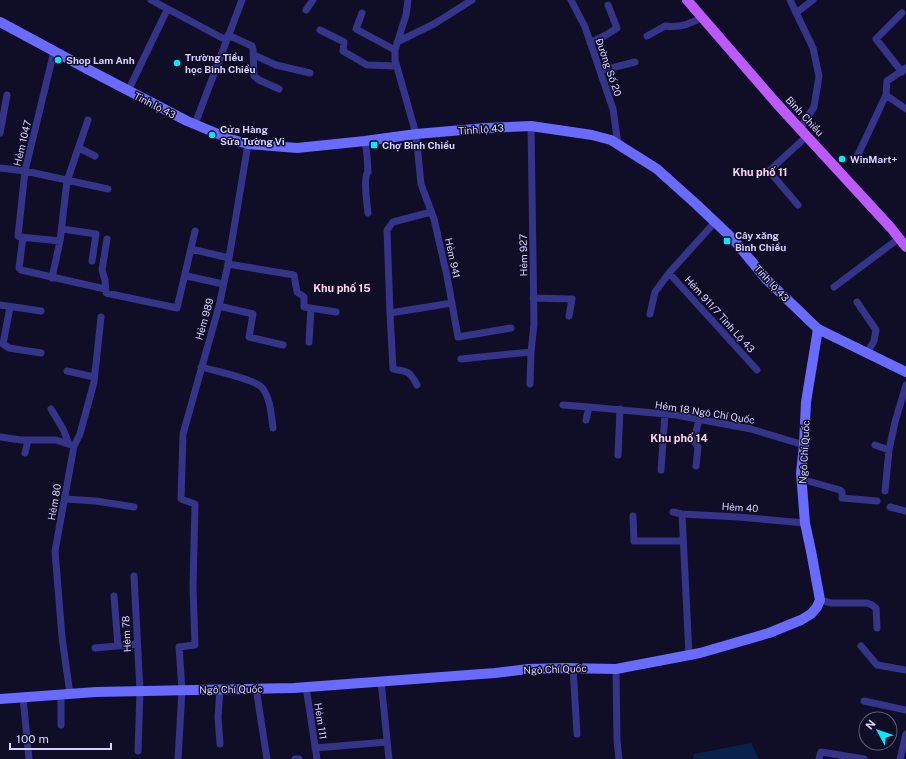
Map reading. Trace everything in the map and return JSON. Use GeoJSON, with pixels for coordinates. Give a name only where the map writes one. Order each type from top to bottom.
{"type":"FeatureCollection","features":[{"type":"Feature","properties":{"kind":"main road","name":"Bình Chiểu"},"geometry":{"type":"LineString","coordinates":[[687,0],[778,105],[891,228],[906,247]]}},
{"type":"Feature","properties":{"kind":"main road","name":"Tỉnh lộ 43"},"geometry":{"type":"LineString","coordinates":[[0,22],[128,91],[195,124],[230,139],[248,144],[298,148],[416,134],[531,126],[592,135],[611,140],[657,169],[733,239],[767,280],[818,329],[906,372]]}},
{"type":"Feature","properties":{"kind":"main road","name":"Ngô Chí Quốc"},"geometry":{"type":"LineString","coordinates":[[0,699],[65,694],[140,691],[306,687],[528,670],[616,668],[690,655],[729,645],[769,633],[801,620],[811,614],[817,607],[820,600],[812,550],[805,523],[801,479],[806,402],[818,329]]}},
{"type":"Feature","properties":{"kind":"street"},"geometry":{"type":"LineString","coordinates":[[151,0],[167,10],[227,38],[252,46],[255,78],[279,89]]}},
{"type":"Feature","properties":{"kind":"street"},"geometry":{"type":"LineString","coordinates":[[195,124],[242,0]]}},
{"type":"Feature","properties":{"kind":"street"},"geometry":{"type":"LineString","coordinates":[[306,10],[313,0]]}},
{"type":"Feature","properties":{"kind":"street","name":"Hẻm 941"},"geometry":{"type":"LineString","coordinates":[[408,0],[406,15],[395,50],[395,60],[416,134],[421,184],[432,212],[452,302],[458,337],[511,328]]}},
{"type":"Feature","properties":{"kind":"street"},"geometry":{"type":"LineString","coordinates":[[397,42],[434,24],[472,0]]}},
{"type":"Feature","properties":{"kind":"street","name":"Đường Số 20"},"geometry":{"type":"LineString","coordinates":[[571,0],[590,42],[613,109],[618,144]]}},
{"type":"Feature","properties":{"kind":"street"},"geometry":{"type":"LineString","coordinates":[[790,0],[813,48],[819,76],[814,107],[803,133],[768,171],[798,205]]}},
{"type":"Feature","properties":{"kind":"street"},"geometry":{"type":"LineString","coordinates":[[796,12],[813,0]]}},
{"type":"Feature","properties":{"kind":"street"},"geometry":{"type":"LineString","coordinates":[[590,42],[617,28],[615,19],[608,5]]}},
{"type":"Feature","properties":{"kind":"street"},"geometry":{"type":"LineString","coordinates":[[128,91],[167,10]]}},
{"type":"Feature","properties":{"kind":"street"},"geometry":{"type":"LineString","coordinates":[[362,13],[356,29],[395,50]]}},
{"type":"Feature","properties":{"kind":"street"},"geometry":{"type":"LineString","coordinates":[[856,159],[886,95],[887,81],[904,70],[876,39],[902,13]]}},
{"type":"Feature","properties":{"kind":"street"},"geometry":{"type":"LineString","coordinates":[[647,36],[665,26],[681,26],[702,17]]}},
{"type":"Feature","properties":{"kind":"street"},"geometry":{"type":"LineString","coordinates":[[320,30],[344,42],[343,51],[367,65],[396,66]]}},
{"type":"Feature","properties":{"kind":"street","name":"Hẻm 1047"},"geometry":{"type":"LineString","coordinates":[[54,51],[25,171],[18,236],[24,238],[19,269],[52,278],[87,284],[105,289],[106,293],[177,308],[186,274]]}},
{"type":"Feature","properties":{"kind":"street"},"geometry":{"type":"LineString","coordinates":[[254,55],[276,65],[310,73]]}},
{"type":"Feature","properties":{"kind":"street"},"geometry":{"type":"LineString","coordinates":[[600,71],[635,62]]}},
{"type":"Feature","properties":{"kind":"street"},"geometry":{"type":"LineString","coordinates":[[0,133],[7,95]]}},
{"type":"Feature","properties":{"kind":"street"},"geometry":{"type":"LineString","coordinates":[[886,95],[906,109]]}},
{"type":"Feature","properties":{"kind":"street"},"geometry":{"type":"LineString","coordinates":[[52,278],[62,229],[67,180],[88,120]]}},
{"type":"Feature","properties":{"kind":"street","name":"Hẻm 927"},"geometry":{"type":"LineString","coordinates":[[530,384],[534,324],[531,126]]}},
{"type":"Feature","properties":{"kind":"street"},"geometry":{"type":"LineString","coordinates":[[365,141],[368,166],[368,172],[365,180],[368,213]]}},
{"type":"Feature","properties":{"kind":"street","name":"Hẻm 989"},"geometry":{"type":"LineString","coordinates":[[182,690],[179,647],[195,645],[193,587],[195,504],[181,499],[182,434],[219,306],[229,260],[248,144]]}},
{"type":"Feature","properties":{"kind":"street"},"geometry":{"type":"LineString","coordinates":[[79,148],[95,156]]}},
{"type":"Feature","properties":{"kind":"street"},"geometry":{"type":"LineString","coordinates":[[0,168],[25,171],[108,189]]}},
{"type":"Feature","properties":{"kind":"street"},"geometry":{"type":"LineString","coordinates":[[417,385],[414,379],[405,371],[393,369],[386,230],[392,222],[432,212]]}},
{"type":"Feature","properties":{"kind":"street"},"geometry":{"type":"LineString","coordinates":[[650,314],[655,292],[669,273],[715,222]]}},
{"type":"Feature","properties":{"kind":"street"},"geometry":{"type":"LineString","coordinates":[[62,229],[96,234],[92,261]]}},
{"type":"Feature","properties":{"kind":"street"},"geometry":{"type":"LineString","coordinates":[[195,231],[186,274],[187,276],[223,284]]}},
{"type":"Feature","properties":{"kind":"street"},"geometry":{"type":"LineString","coordinates":[[24,238],[60,242]]}},
{"type":"Feature","properties":{"kind":"street"},"geometry":{"type":"LineString","coordinates":[[834,287],[898,238]]}},
{"type":"Feature","properties":{"kind":"street"},"geometry":{"type":"LineString","coordinates":[[105,289],[105,280],[102,270],[107,239]]}},
{"type":"Feature","properties":{"kind":"street"},"geometry":{"type":"LineString","coordinates":[[191,249],[229,260],[294,275],[297,292],[304,298],[304,307],[336,312]]}},
{"type":"Feature","properties":{"kind":"street","name":"Hẻm 911/7 Tỉnh Lộ 43"},"geometry":{"type":"LineString","coordinates":[[669,273],[756,370]]}},
{"type":"Feature","properties":{"kind":"street"},"geometry":{"type":"LineString","coordinates":[[533,298],[572,299],[569,316]]}},
{"type":"Feature","properties":{"kind":"street"},"geometry":{"type":"LineString","coordinates":[[390,313],[452,302]]}},
{"type":"Feature","properties":{"kind":"street"},"geometry":{"type":"LineString","coordinates":[[857,302],[876,330],[874,341],[866,352]]}},
{"type":"Feature","properties":{"kind":"street"},"geometry":{"type":"LineString","coordinates":[[0,305],[40,311]]}},
{"type":"Feature","properties":{"kind":"street"},"geometry":{"type":"LineString","coordinates":[[219,306],[253,314],[249,337],[283,345]]}},
{"type":"Feature","properties":{"kind":"street"},"geometry":{"type":"LineString","coordinates":[[10,307],[2,337],[5,347],[41,353]]}},
{"type":"Feature","properties":{"kind":"street"},"geometry":{"type":"LineString","coordinates":[[309,342],[311,308]]}},
{"type":"Feature","properties":{"kind":"street","name":"Hẻm 80"},"geometry":{"type":"LineString","coordinates":[[61,725],[65,694],[55,551],[65,499],[72,445],[80,434],[94,377],[101,317]]}},
{"type":"Feature","properties":{"kind":"street"},"geometry":{"type":"LineString","coordinates":[[461,359],[531,352]]}},
{"type":"Feature","properties":{"kind":"street"},"geometry":{"type":"LineString","coordinates":[[201,367],[253,382],[263,388],[270,404],[273,428]]}},
{"type":"Feature","properties":{"kind":"street"},"geometry":{"type":"LineString","coordinates":[[67,371],[94,377]]}},
{"type":"Feature","properties":{"kind":"street"},"geometry":{"type":"LineString","coordinates":[[885,492],[889,450],[895,422],[906,385]]}},
{"type":"Feature","properties":{"kind":"street","name":"Hẻm 18 Ngô Chí Quốc"},"geometry":{"type":"LineString","coordinates":[[563,405],[620,409],[698,419],[751,429],[804,445]]}},
{"type":"Feature","properties":{"kind":"street"},"geometry":{"type":"LineString","coordinates":[[586,420],[589,407]]}},
{"type":"Feature","properties":{"kind":"street"},"geometry":{"type":"LineString","coordinates":[[51,409],[72,445]]}},
{"type":"Feature","properties":{"kind":"street"},"geometry":{"type":"LineString","coordinates":[[618,455],[620,409]]}},
{"type":"Feature","properties":{"kind":"street"},"geometry":{"type":"LineString","coordinates":[[661,470],[665,414]]}},
{"type":"Feature","properties":{"kind":"street"},"geometry":{"type":"LineString","coordinates":[[696,466],[698,447],[694,441],[698,419]]}},
{"type":"Feature","properties":{"kind":"street"},"geometry":{"type":"LineString","coordinates":[[0,437],[28,440],[56,440],[72,445]]}},
{"type":"Feature","properties":{"kind":"street"},"geometry":{"type":"LineString","coordinates":[[25,453],[28,440]]}},
{"type":"Feature","properties":{"kind":"street"},"geometry":{"type":"LineString","coordinates":[[875,445],[889,450]]}},
{"type":"Feature","properties":{"kind":"street"},"geometry":{"type":"LineString","coordinates":[[801,479],[840,490],[842,492],[842,498],[877,501]]}},
{"type":"Feature","properties":{"kind":"street"},"geometry":{"type":"LineString","coordinates":[[65,499],[96,501],[134,507]]}},
{"type":"Feature","properties":{"kind":"street"},"geometry":{"type":"LineString","coordinates":[[890,507],[906,511]]}},
{"type":"Feature","properties":{"kind":"street","name":"Hẻm 40"},"geometry":{"type":"LineString","coordinates":[[673,512],[682,514],[805,523]]}},
{"type":"Feature","properties":{"kind":"street"},"geometry":{"type":"LineString","coordinates":[[682,514],[690,655]]}},
{"type":"Feature","properties":{"kind":"street"},"geometry":{"type":"LineString","coordinates":[[633,516],[634,541],[683,541]]}},
{"type":"Feature","properties":{"kind":"street","name":"Hẻm 78"},"geometry":{"type":"LineString","coordinates":[[134,576],[140,691],[138,751]]}},
{"type":"Feature","properties":{"kind":"street"},"geometry":{"type":"LineString","coordinates":[[114,596],[118,646]]}},
{"type":"Feature","properties":{"kind":"street"},"geometry":{"type":"LineString","coordinates":[[820,600],[831,603],[867,603],[872,605],[876,608],[877,628]]}},
{"type":"Feature","properties":{"kind":"street"},"geometry":{"type":"LineString","coordinates":[[95,648],[137,644]]}},
{"type":"Feature","properties":{"kind":"street"},"geometry":{"type":"LineString","coordinates":[[860,646],[877,665],[906,670]]}},
{"type":"Feature","properties":{"kind":"street"},"geometry":{"type":"LineString","coordinates":[[573,668],[577,734]]}},
{"type":"Feature","properties":{"kind":"street"},"geometry":{"type":"LineString","coordinates":[[616,668],[617,741],[619,759]]}},
{"type":"Feature","properties":{"kind":"street"},"geometry":{"type":"LineString","coordinates":[[381,681],[389,759]]}},
{"type":"Feature","properties":{"kind":"street","name":"Hẻm 111"},"geometry":{"type":"LineString","coordinates":[[306,687],[317,759]]}},
{"type":"Feature","properties":{"kind":"street"},"geometry":{"type":"LineString","coordinates":[[256,688],[267,759]]}},
{"type":"Feature","properties":{"kind":"street"},"geometry":{"type":"LineString","coordinates":[[220,689],[218,717],[220,744]]}},
{"type":"Feature","properties":{"kind":"street"},"geometry":{"type":"LineString","coordinates":[[178,759],[182,690]]}},
{"type":"Feature","properties":{"kind":"street"},"geometry":{"type":"LineString","coordinates":[[23,697],[29,759]]}},
{"type":"Feature","properties":{"kind":"street"},"geometry":{"type":"LineString","coordinates":[[864,701],[906,710]]}},
{"type":"Feature","properties":{"kind":"street"},"geometry":{"type":"LineString","coordinates":[[900,759],[906,734]]}},
{"type":"Feature","properties":{"kind":"street"},"geometry":{"type":"LineString","coordinates":[[315,748],[388,742]]}},
{"type":"Feature","properties":{"kind":"street"},"geometry":{"type":"LineString","coordinates":[[819,759],[821,752],[864,759]]}},
{"type":"Feature","properties":{"kind":"water"},"geometry":{"type":"Polygon","coordinates":[[[751,743],[759,759],[693,759],[694,754],[751,743]]]}},
{"type":"Feature","properties":{"kind":"place","name":"Shop Lam Anh"},"geometry":{"type":"Point","coordinates":[58,60]}},
{"type":"Feature","properties":{"kind":"place","name":"Trường Tiểu học Bình Chiểu"},"geometry":{"type":"Point","coordinates":[177,63]}},
{"type":"Feature","properties":{"kind":"place","name":"Cửa Hàng Sữa Tường Vi"},"geometry":{"type":"Point","coordinates":[212,135]}},
{"type":"Feature","properties":{"kind":"place","name":"Chợ Bình Chiểu"},"geometry":{"type":"Point","coordinates":[374,145]}},
{"type":"Feature","properties":{"kind":"place","name":"WinMart+"},"geometry":{"type":"Point","coordinates":[842,159]}},
{"type":"Feature","properties":{"kind":"place","name":"Cây xăng Bình Chiểu"},"geometry":{"type":"Point","coordinates":[727,241]}},
{"type":"Feature","properties":{"kind":"district","name":"Khu phố 11"},"geometry":{"type":"Point","coordinates":[760,172]}},
{"type":"Feature","properties":{"kind":"district","name":"Khu phố 15"},"geometry":{"type":"Point","coordinates":[342,288]}},
{"type":"Feature","properties":{"kind":"district","name":"Khu phố 14"},"geometry":{"type":"Point","coordinates":[679,438]}}]}
